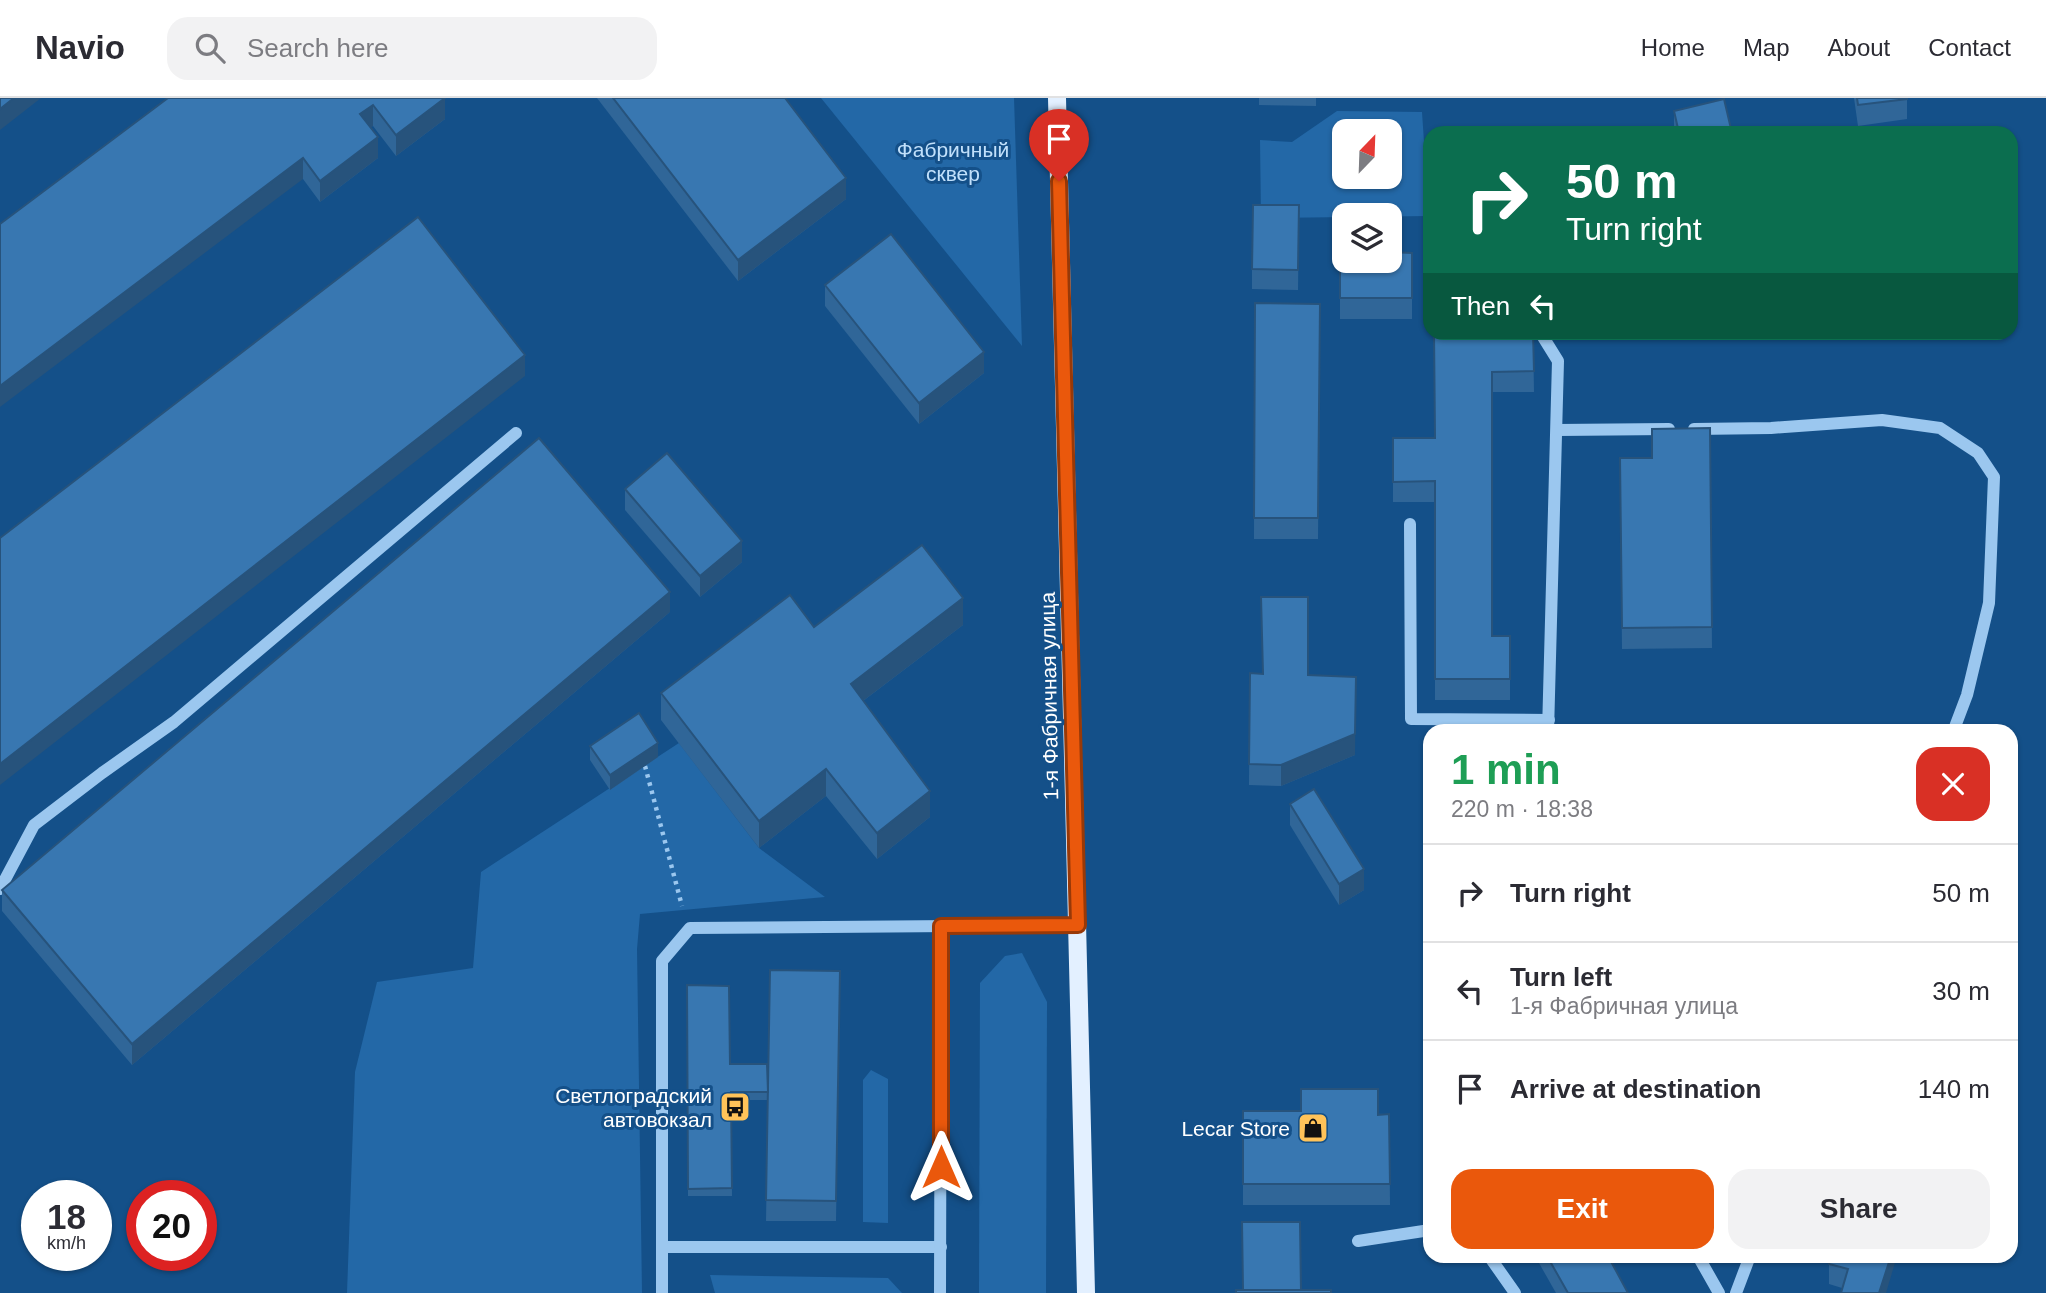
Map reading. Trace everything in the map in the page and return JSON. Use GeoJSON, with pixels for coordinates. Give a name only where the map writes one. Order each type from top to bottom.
{"type":"FeatureCollection","features":[{"type":"Feature","properties":{"kind":"main road","name":"1-я Фабричная улица"},"geometry":{"type":"LineString","coordinates":[[1057,98],[1086,1293]]}},
{"type":"Feature","properties":{"kind":"street"},"geometry":{"type":"LineString","coordinates":[[1545,340],[1558,361],[1549,724]]}},
{"type":"Feature","properties":{"kind":"street"},"geometry":{"type":"LineString","coordinates":[[1556,430],[1771,428],[1882,420],[1940,428],[1978,453],[1994,477],[1989,603],[1967,695],[1956,724]]}},
{"type":"Feature","properties":{"kind":"street"},"geometry":{"type":"LineString","coordinates":[[0,889],[34,825],[174,722],[516,433]]}},
{"type":"Feature","properties":{"kind":"street"},"geometry":{"type":"LineString","coordinates":[[1410,523],[1411,719],[1510,724]]}},
{"type":"Feature","properties":{"kind":"street"},"geometry":{"type":"LineString","coordinates":[[662,1293],[662,961],[691,928],[1078,925]]}},
{"type":"Feature","properties":{"kind":"street"},"geometry":{"type":"LineString","coordinates":[[940,1293],[941,926]]}},
{"type":"Feature","properties":{"kind":"street"},"geometry":{"type":"LineString","coordinates":[[1358,1241],[1423,1231]]}},
{"type":"Feature","properties":{"kind":"street"},"geometry":{"type":"LineString","coordinates":[[662,1247],[941,1247]]}},
{"type":"Feature","properties":{"kind":"street"},"geometry":{"type":"LineString","coordinates":[[1494,1263],[1515,1293]]}},
{"type":"Feature","properties":{"kind":"street"},"geometry":{"type":"LineString","coordinates":[[1702,1263],[1719,1293]]}},
{"type":"Feature","properties":{"kind":"street"},"geometry":{"type":"LineString","coordinates":[[1736,1293],[1747,1263]]}},
{"type":"Feature","properties":{"kind":"path"},"geometry":{"type":"LineString","coordinates":[[645,766],[683,910]]}},
{"type":"Feature","properties":{"kind":"green space","name":"Фабричный сквер"},"geometry":{"type":"Polygon","coordinates":[[[821,98],[1014,98],[1022,346],[821,98]]]}},
{"type":"Feature","properties":{"kind":"green space"},"geometry":{"type":"Polygon","coordinates":[[[1337,111],[1422,112],[1423,216],[1402,216],[1402,203],[1332,203],[1332,217],[1261,218],[1260,140],[1292,142],[1337,111]]]}},
{"type":"Feature","properties":{"kind":"green space"},"geometry":{"type":"Polygon","coordinates":[[[679,743],[759,848],[825,897],[640,914],[637,949],[642,1293],[347,1293],[355,1072],[377,982],[473,968],[481,872],[679,743]]]}},
{"type":"Feature","properties":{"kind":"green space"},"geometry":{"type":"Polygon","coordinates":[[[1022,953],[1047,1002],[1046,1293],[979,1293],[980,983],[1005,956],[1022,953]]]}},
{"type":"Feature","properties":{"kind":"green space"},"geometry":{"type":"Polygon","coordinates":[[[871,1070],[888,1079],[888,1223],[863,1222],[863,1080],[871,1070]]]}},
{"type":"Feature","properties":{"kind":"green space"},"geometry":{"type":"Polygon","coordinates":[[[710,1275],[888,1278],[902,1293],[715,1293],[710,1275]]]}},
{"type":"Feature","properties":{"kind":"building"},"geometry":{"type":"Polygon","coordinates":[[[0,98],[14,98],[0,109],[0,98]]]}},
{"type":"Feature","properties":{"kind":"building"},"geometry":{"type":"Polygon","coordinates":[[[168,98],[445,98],[396,135],[373,105],[360,114],[378,137],[320,181],[303,158],[0,386],[0,224],[168,98]]]}},
{"type":"Feature","properties":{"kind":"building"},"geometry":{"type":"Polygon","coordinates":[[[613,98],[785,98],[846,178],[738,260],[613,98]]]}},
{"type":"Feature","properties":{"kind":"building"},"geometry":{"type":"Polygon","coordinates":[[[1857,98],[1907,98],[1907,99],[1858,105],[1857,98]]]}},
{"type":"Feature","properties":{"kind":"building"},"geometry":{"type":"Polygon","coordinates":[[[1724,99],[1730,126],[1677,126],[1674,111],[1724,99]]]}},
{"type":"Feature","properties":{"kind":"building"},"geometry":{"type":"Polygon","coordinates":[[[1253,205],[1299,205],[1298,270],[1252,269],[1253,205]]]}},
{"type":"Feature","properties":{"kind":"building"},"geometry":{"type":"Polygon","coordinates":[[[418,217],[525,355],[0,764],[0,538],[418,217]]]}},
{"type":"Feature","properties":{"kind":"building"},"geometry":{"type":"Polygon","coordinates":[[[891,234],[984,352],[919,403],[825,285],[891,234]]]}},
{"type":"Feature","properties":{"kind":"building"},"geometry":{"type":"Polygon","coordinates":[[[1402,253],[1412,253],[1412,298],[1340,298],[1340,273],[1402,273],[1402,253]]]}},
{"type":"Feature","properties":{"kind":"building"},"geometry":{"type":"Polygon","coordinates":[[[1255,303],[1320,304],[1318,518],[1254,518],[1255,303]]]}},
{"type":"Feature","properties":{"kind":"building"},"geometry":{"type":"Polygon","coordinates":[[[1434,340],[1533,340],[1534,371],[1492,372],[1492,636],[1510,636],[1510,679],[1435,679],[1435,481],[1393,482],[1393,438],[1435,438],[1434,340]]]}},
{"type":"Feature","properties":{"kind":"building"},"geometry":{"type":"Polygon","coordinates":[[[1710,428],[1712,627],[1622,628],[1620,458],[1652,458],[1652,429],[1710,428]]]}},
{"type":"Feature","properties":{"kind":"building"},"geometry":{"type":"Polygon","coordinates":[[[539,438],[670,592],[132,1044],[2,890],[539,438]]]}},
{"type":"Feature","properties":{"kind":"building"},"geometry":{"type":"Polygon","coordinates":[[[667,453],[742,541],[700,576],[625,489],[667,453]]]}},
{"type":"Feature","properties":{"kind":"building"},"geometry":{"type":"Polygon","coordinates":[[[922,545],[963,598],[851,684],[930,791],[877,833],[826,769],[759,821],[661,693],[790,595],[814,627],[922,545]]]}},
{"type":"Feature","properties":{"kind":"building"},"geometry":{"type":"Polygon","coordinates":[[[1261,597],[1308,597],[1308,675],[1356,677],[1355,734],[1281,765],[1249,764],[1250,673],[1263,674],[1261,597]]]}},
{"type":"Feature","properties":{"kind":"building"},"geometry":{"type":"Polygon","coordinates":[[[639,713],[658,743],[610,775],[590,746],[639,713]]]}},
{"type":"Feature","properties":{"kind":"building"},"geometry":{"type":"Polygon","coordinates":[[[1314,789],[1364,869],[1339,884],[1290,804],[1314,789]]]}},
{"type":"Feature","properties":{"kind":"building"},"geometry":{"type":"Polygon","coordinates":[[[770,970],[840,971],[836,1201],[766,1200],[770,970]]]}},
{"type":"Feature","properties":{"kind":"building"},"geometry":{"type":"Polygon","coordinates":[[[687,985],[729,986],[730,1064],[767,1064],[768,1092],[731,1092],[732,1188],[688,1189],[687,985]]]}},
{"type":"Feature","properties":{"kind":"building"},"geometry":{"type":"Polygon","coordinates":[[[1301,1089],[1378,1089],[1378,1115],[1389,1114],[1390,1184],[1243,1184],[1243,1111],[1301,1111],[1301,1089]]]}},
{"type":"Feature","properties":{"kind":"building"},"geometry":{"type":"Polygon","coordinates":[[[1242,1222],[1300,1222],[1301,1290],[1243,1290],[1242,1222]]]}},
{"type":"Feature","properties":{"kind":"building"},"geometry":{"type":"Polygon","coordinates":[[[1551,1263],[1612,1263],[1628,1293],[1568,1293],[1551,1263]]]}},
{"type":"Feature","properties":{"kind":"building"},"geometry":{"type":"Polygon","coordinates":[[[1889,1263],[1879,1293],[1841,1293],[1848,1269],[1829,1264],[1889,1263]]]}},
{"type":"Feature","properties":{"kind":"building"},"geometry":{"type":"Polygon","coordinates":[[[1236,1290],[1331,1290],[1331,1293],[1236,1293],[1236,1290]]]}},
{"type":"Feature","properties":{"kind":"place","name":"Светлоградский автовокзал"},"geometry":{"type":"Point","coordinates":[735,1107]}},
{"type":"Feature","properties":{"kind":"place","name":"Lecar Store"},"geometry":{"type":"Point","coordinates":[1313,1128]}},
{"type":"Feature","properties":{"kind":"route"},"geometry":{"type":"LineString","coordinates":[[941,1167],[941,926],[1078,925],[1059,181]]}}]}
